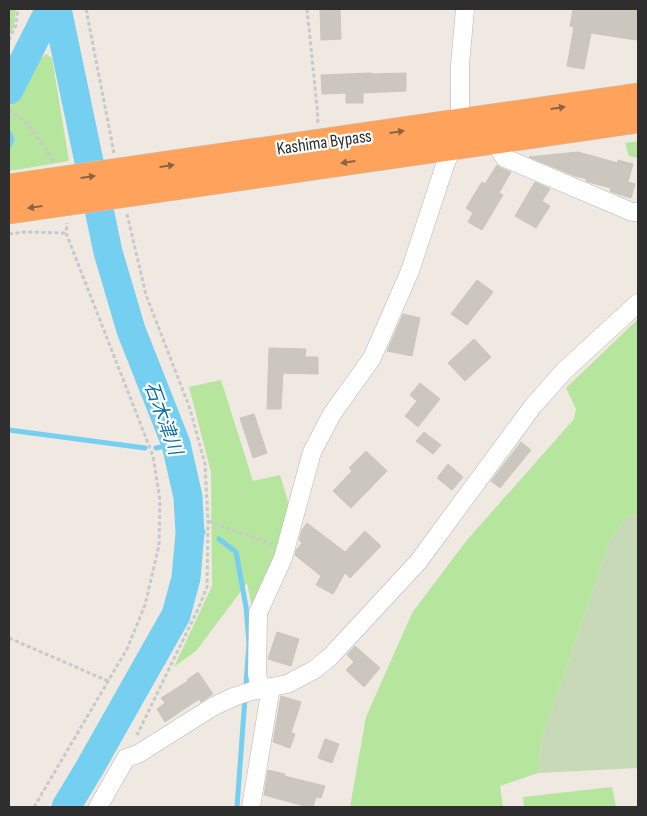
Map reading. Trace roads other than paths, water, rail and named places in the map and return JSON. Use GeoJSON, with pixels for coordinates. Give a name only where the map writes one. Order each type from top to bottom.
{"type":"FeatureCollection","features":[{"type":"Feature","properties":{"kind":"highway","name":"Kashima Bypass"},"geometry":{"type":"LineString","coordinates":[[9,188],[59,192],[120,184],[456,134],[638,96]]}},
{"type":"Feature","properties":{"kind":"highway","name":"Kashima Bypass"},"geometry":{"type":"LineString","coordinates":[[120,184],[318,143],[456,134],[493,140],[638,119]]}},
{"type":"Feature","properties":{"kind":"highway","name":"Kashima Bypass"},"geometry":{"type":"LineString","coordinates":[[9,210],[59,192]]}},
{"type":"Feature","properties":{"kind":"street"},"geometry":{"type":"LineString","coordinates":[[251,807],[258,613],[283,558],[312,452],[332,414],[372,358],[410,271],[456,134],[465,9]]}},
{"type":"Feature","properties":{"kind":"street"},"geometry":{"type":"LineString","coordinates":[[493,140],[505,158],[632,212],[638,212]]}},
{"type":"Feature","properties":{"kind":"street"},"geometry":{"type":"LineString","coordinates":[[98,807],[126,758],[138,754],[214,706],[255,691],[287,684],[314,670],[418,562],[533,406],[564,371],[638,303]]}},
{"type":"Feature","properties":{"kind":"waterway"},"geometry":{"type":"LineString","coordinates":[[9,90],[50,9]]}},
{"type":"Feature","properties":{"kind":"waterway","name":"石木津川"},"geometry":{"type":"LineString","coordinates":[[57,9],[108,252],[131,330],[176,444],[188,497],[190,533],[186,578],[176,615],[66,807]]}},
{"type":"Feature","properties":{"kind":"waterway"},"geometry":{"type":"LineString","coordinates":[[9,133],[12,139],[9,146]]}},
{"type":"Feature","properties":{"kind":"waterway"},"geometry":{"type":"LineString","coordinates":[[9,430],[145,448]]}},
{"type":"Feature","properties":{"kind":"waterway"},"geometry":{"type":"LineString","coordinates":[[156,448],[176,444]]}},
{"type":"Feature","properties":{"kind":"waterway"},"geometry":{"type":"LineString","coordinates":[[190,533],[203,532]]}},
{"type":"Feature","properties":{"kind":"waterway"},"geometry":{"type":"LineString","coordinates":[[219,539],[236,552],[246,607],[249,643],[237,807]]}}]}
